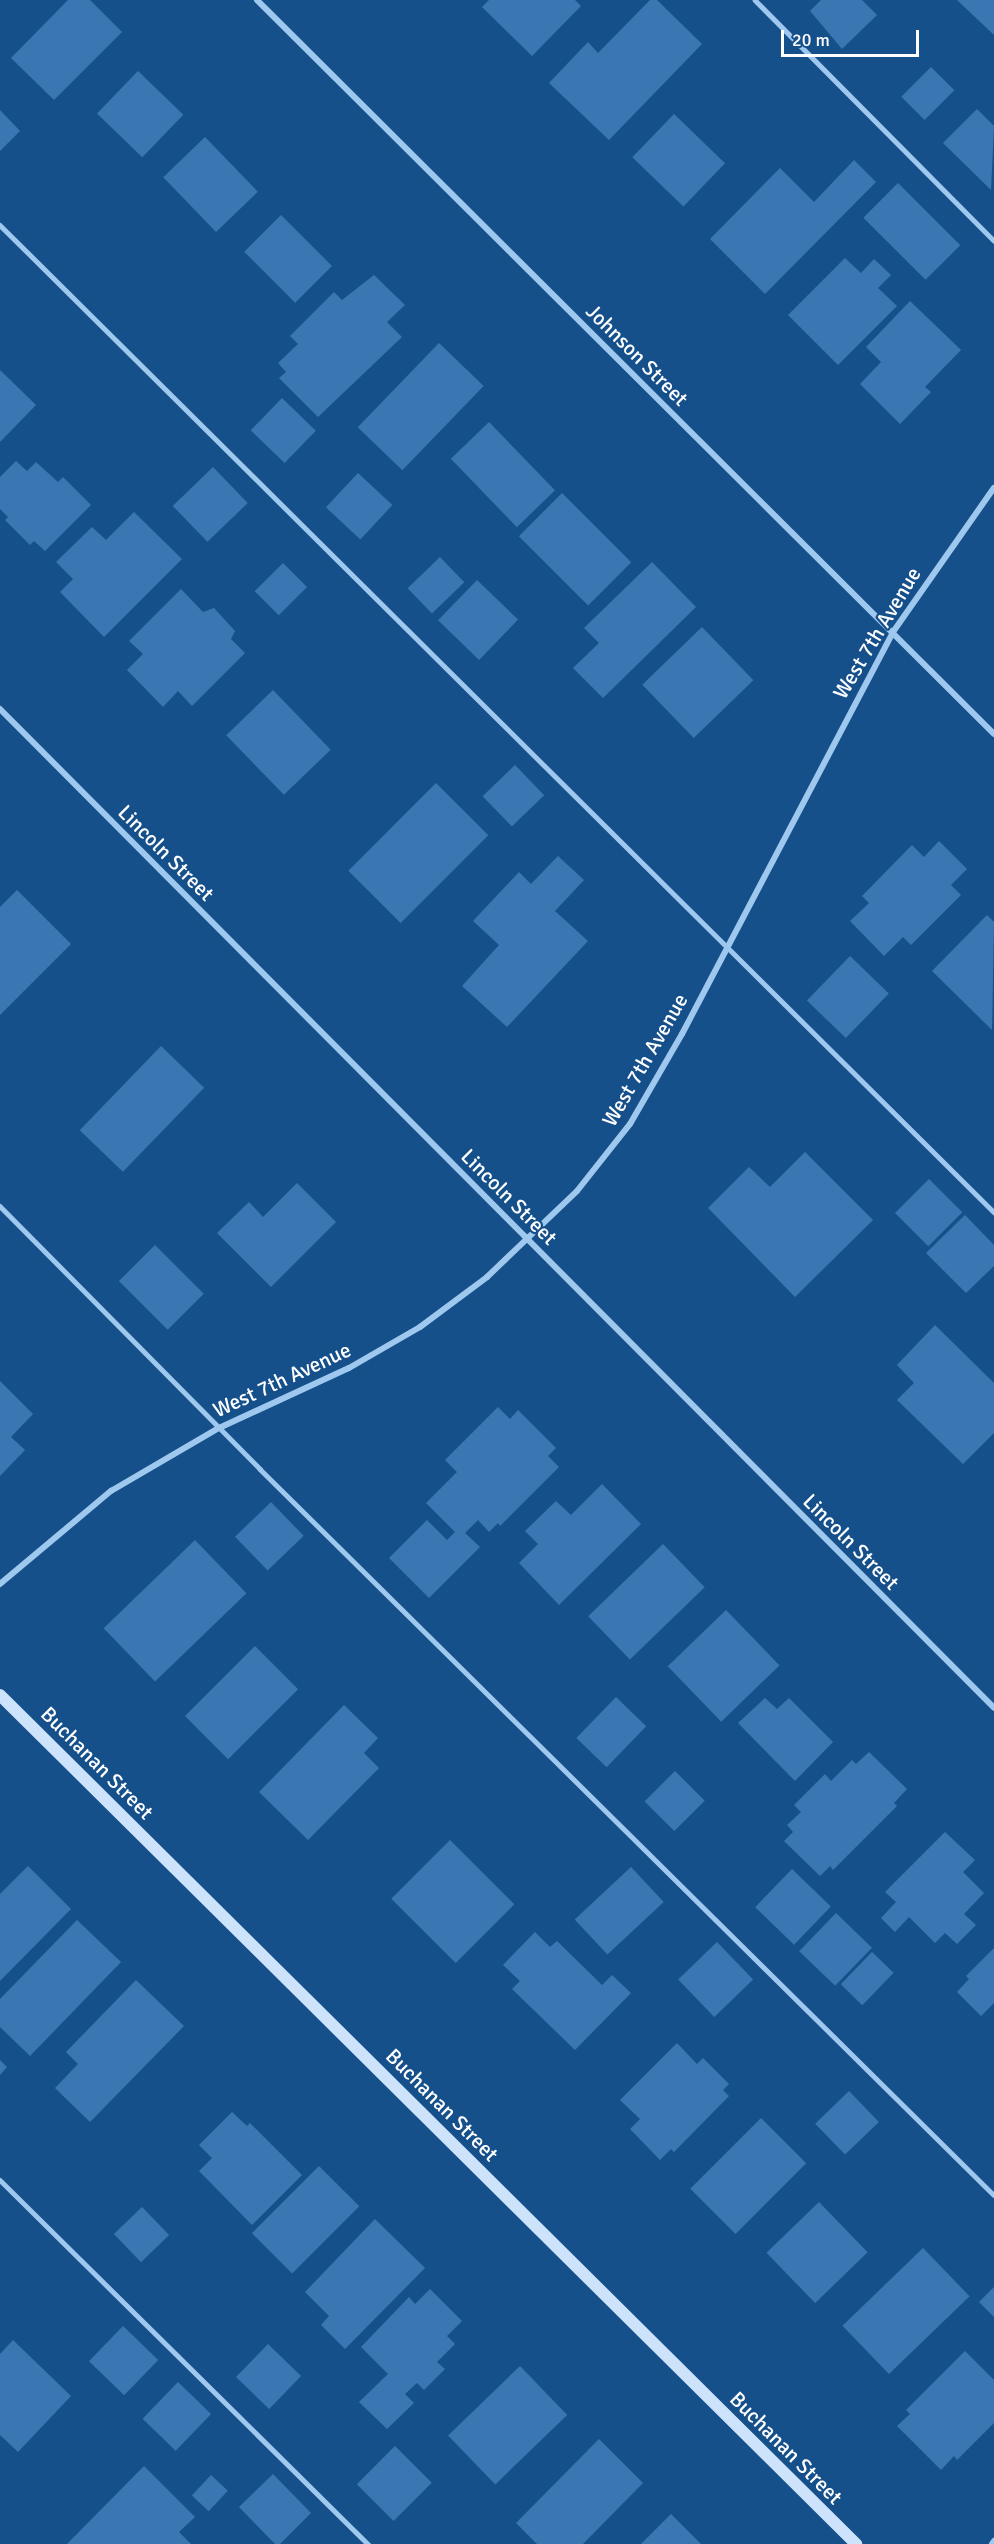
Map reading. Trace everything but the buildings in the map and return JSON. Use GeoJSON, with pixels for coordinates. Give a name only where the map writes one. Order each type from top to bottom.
{"type":"FeatureCollection","features":[{"type":"Feature","properties":{"kind":"street","name":"Johnson Street"},"geometry":{"type":"LineString","coordinates":[[257,0],[994,734]]}},
{"type":"Feature","properties":{"kind":"street","name":"West 7th Avenue"},"geometry":{"type":"LineString","coordinates":[[0,1584],[111,1491],[219,1428],[349,1368],[420,1327],[487,1277],[577,1191],[630,1124],[682,1034],[893,632],[994,488]]}},
{"type":"Feature","properties":{"kind":"street","name":"Lincoln Street"},"geometry":{"type":"LineString","coordinates":[[0,709],[994,1708]]}},
{"type":"Feature","properties":{"kind":"street","name":"Buchanan Street"},"geometry":{"type":"LineString","coordinates":[[0,1695],[856,2544]]}},
{"type":"Feature","properties":{"kind":"lane"},"geometry":{"type":"LineString","coordinates":[[755,0],[994,241]]}},
{"type":"Feature","properties":{"kind":"lane"},"geometry":{"type":"LineString","coordinates":[[0,225],[994,1212]]}},
{"type":"Feature","properties":{"kind":"lane"},"geometry":{"type":"LineString","coordinates":[[0,1206],[219,1428],[994,2195]]}},
{"type":"Feature","properties":{"kind":"lane"},"geometry":{"type":"LineString","coordinates":[[0,2180],[368,2544]]}}]}
